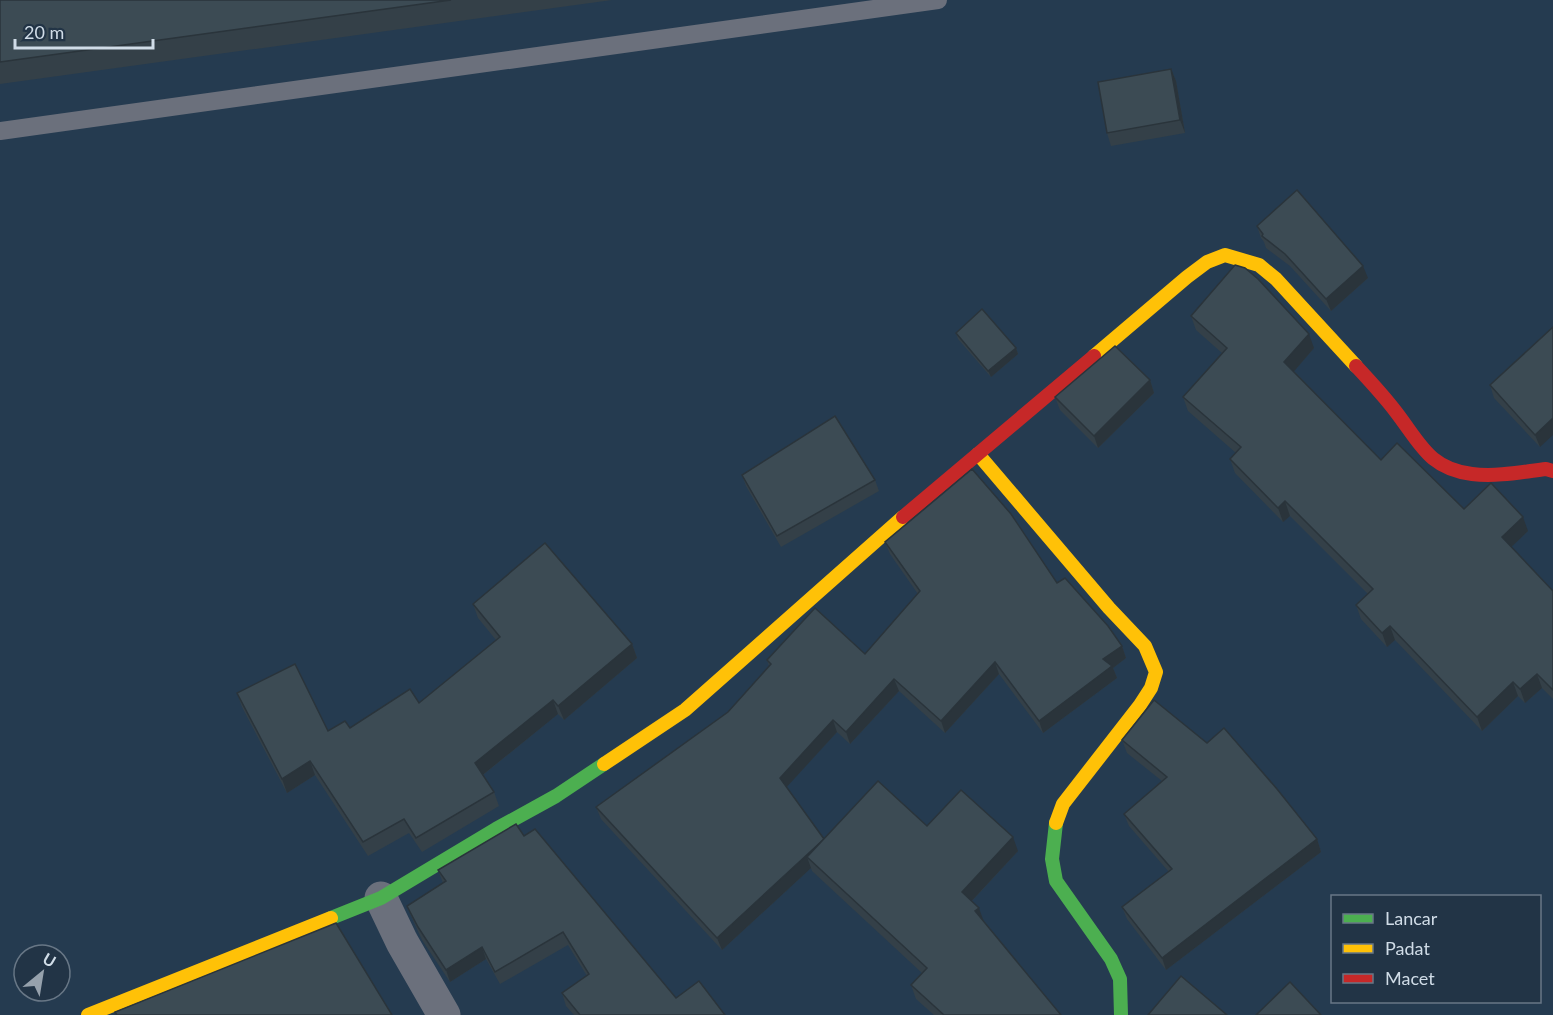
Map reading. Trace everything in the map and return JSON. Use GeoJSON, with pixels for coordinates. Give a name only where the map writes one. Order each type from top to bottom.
{"type":"FeatureCollection","features":[{"type":"Feature","properties":{"kind":"street"},"geometry":{"type":"LineString","coordinates":[[88,1015],[381,898],[495,829],[556,796],[685,710],[891,528],[1187,277],[1207,262],[1225,255],[1259,265],[1276,279],[1396,413],[1425,454],[1445,468],[1471,475],[1496,475],[1546,469],[1553,471]]}},
{"type":"Feature","properties":{"kind":"street"},"geometry":{"type":"LineString","coordinates":[[978,454],[1109,608],[1145,646],[1156,672],[1151,688],[1140,705],[1063,804],[1054,826],[1052,860],[1056,881],[1111,959],[1120,979],[1121,1015]]}},
{"type":"Feature","properties":{"kind":"street"},"geometry":{"type":"LineString","coordinates":[[381,898],[402,942],[444,1015]]}},
{"type":"Feature","properties":{"kind":"lane"},"geometry":{"type":"LineString","coordinates":[[0,131],[938,0]]}},
{"type":"Feature","properties":{"kind":"shaded area"},"geometry":{"type":"Polygon","coordinates":[[[0,0],[1553,0],[1553,1015],[0,1015],[0,0]]]}},
{"type":"Feature","properties":{"kind":"building"},"geometry":{"type":"Polygon","coordinates":[[[0,0],[451,0],[0,62],[0,0]]]}},
{"type":"Feature","properties":{"kind":"building"},"geometry":{"type":"Polygon","coordinates":[[[1171,69],[1180,120],[1107,133],[1098,82],[1171,69]]]}},
{"type":"Feature","properties":{"kind":"building"},"geometry":{"type":"Polygon","coordinates":[[[1297,190],[1363,266],[1326,299],[1285,254],[1262,236],[1257,226],[1297,190]]]}},
{"type":"Feature","properties":{"kind":"building"},"geometry":{"type":"Polygon","coordinates":[[[1235,265],[1245,268],[1258,279],[1309,334],[1284,362],[1381,460],[1397,443],[1464,509],[1491,483],[1523,517],[1502,537],[1553,591],[1553,690],[1537,674],[1520,689],[1513,682],[1477,717],[1390,626],[1382,633],[1356,605],[1373,589],[1285,501],[1278,508],[1230,459],[1241,447],[1183,397],[1227,348],[1191,316],[1235,265]]]}},
{"type":"Feature","properties":{"kind":"building"},"geometry":{"type":"Polygon","coordinates":[[[982,309],[1016,348],[988,371],[956,333],[982,309]]]}},
{"type":"Feature","properties":{"kind":"building"},"geometry":{"type":"Polygon","coordinates":[[[1553,327],[1553,418],[1535,435],[1490,385],[1553,327]]]}},
{"type":"Feature","properties":{"kind":"building"},"geometry":{"type":"Polygon","coordinates":[[[1115,346],[1150,380],[1094,436],[1055,397],[1115,346]]]}},
{"type":"Feature","properties":{"kind":"building"},"geometry":{"type":"Polygon","coordinates":[[[835,416],[875,480],[777,536],[742,475],[835,416]]]}},
{"type":"Feature","properties":{"kind":"building"},"geometry":{"type":"Polygon","coordinates":[[[972,469],[1011,514],[1057,583],[1065,578],[1108,626],[1122,646],[1103,659],[1112,666],[1039,721],[995,662],[941,721],[894,679],[846,732],[833,720],[780,778],[824,839],[717,938],[596,807],[728,712],[771,664],[767,660],[815,608],[865,654],[920,591],[885,542],[972,469]]]}},
{"type":"Feature","properties":{"kind":"building"},"geometry":{"type":"Polygon","coordinates":[[[545,543],[632,644],[558,706],[553,700],[475,763],[494,792],[416,838],[404,819],[363,842],[310,761],[282,779],[237,693],[295,664],[328,731],[345,721],[350,728],[410,689],[419,703],[500,637],[473,604],[545,543]]]}},
{"type":"Feature","properties":{"kind":"building"},"geometry":{"type":"Polygon","coordinates":[[[1154,700],[1207,743],[1224,728],[1317,839],[1162,958],[1122,907],[1172,869],[1124,814],[1167,777],[1122,740],[1154,700]]]}},
{"type":"Feature","properties":{"kind":"building"},"geometry":{"type":"Polygon","coordinates":[[[878,781],[927,826],[961,790],[1013,837],[962,892],[979,908],[975,911],[1061,1015],[944,1015],[911,985],[927,968],[807,857],[878,781]]]}},
{"type":"Feature","properties":{"kind":"building"},"geometry":{"type":"Polygon","coordinates":[[[516,824],[524,836],[535,829],[676,998],[699,981],[725,1015],[580,1015],[562,993],[589,974],[563,932],[495,972],[482,947],[446,970],[407,906],[446,881],[438,870],[516,824]]]}},
{"type":"Feature","properties":{"kind":"building"},"geometry":{"type":"Polygon","coordinates":[[[336,923],[392,1015],[117,1015],[115,1012],[336,923]]]}},
{"type":"Feature","properties":{"kind":"building"},"geometry":{"type":"Polygon","coordinates":[[[1181,976],[1227,1015],[1148,1015],[1181,976]]]}},
{"type":"Feature","properties":{"kind":"building"},"geometry":{"type":"Polygon","coordinates":[[[1290,982],[1321,1015],[1256,1015],[1290,982]]]}},
{"type":"Feature","properties":{"kind":"traffic: fast"},"geometry":{"type":"LineString","coordinates":[[331,918],[381,898],[556,796],[604,764]]}},
{"type":"Feature","properties":{"kind":"traffic: fast"},"geometry":{"type":"LineString","coordinates":[[1056,823],[1052,859],[1056,881],[1111,959],[1120,979],[1121,1015]]}},
{"type":"Feature","properties":{"kind":"traffic: slow"},"geometry":{"type":"LineString","coordinates":[[1094,356],[1187,277],[1207,262],[1225,255],[1259,265],[1276,279],[1356,366]]}},
{"type":"Feature","properties":{"kind":"traffic: slow"},"geometry":{"type":"LineString","coordinates":[[978,454],[1109,608],[1145,646],[1156,672],[1151,688],[1140,705],[1063,804],[1056,823]]}},
{"type":"Feature","properties":{"kind":"traffic: slow"},"geometry":{"type":"LineString","coordinates":[[604,764],[685,710],[903,517]]}},
{"type":"Feature","properties":{"kind":"traffic: slow"},"geometry":{"type":"LineString","coordinates":[[88,1015],[331,918]]}},
{"type":"Feature","properties":{"kind":"traffic: jam"},"geometry":{"type":"LineString","coordinates":[[903,517],[1094,356]]}},
{"type":"Feature","properties":{"kind":"traffic: jam"},"geometry":{"type":"LineString","coordinates":[[1356,366],[1387,400],[1419,444],[1445,467],[1481,475],[1546,469],[1553,471]]}}]}
